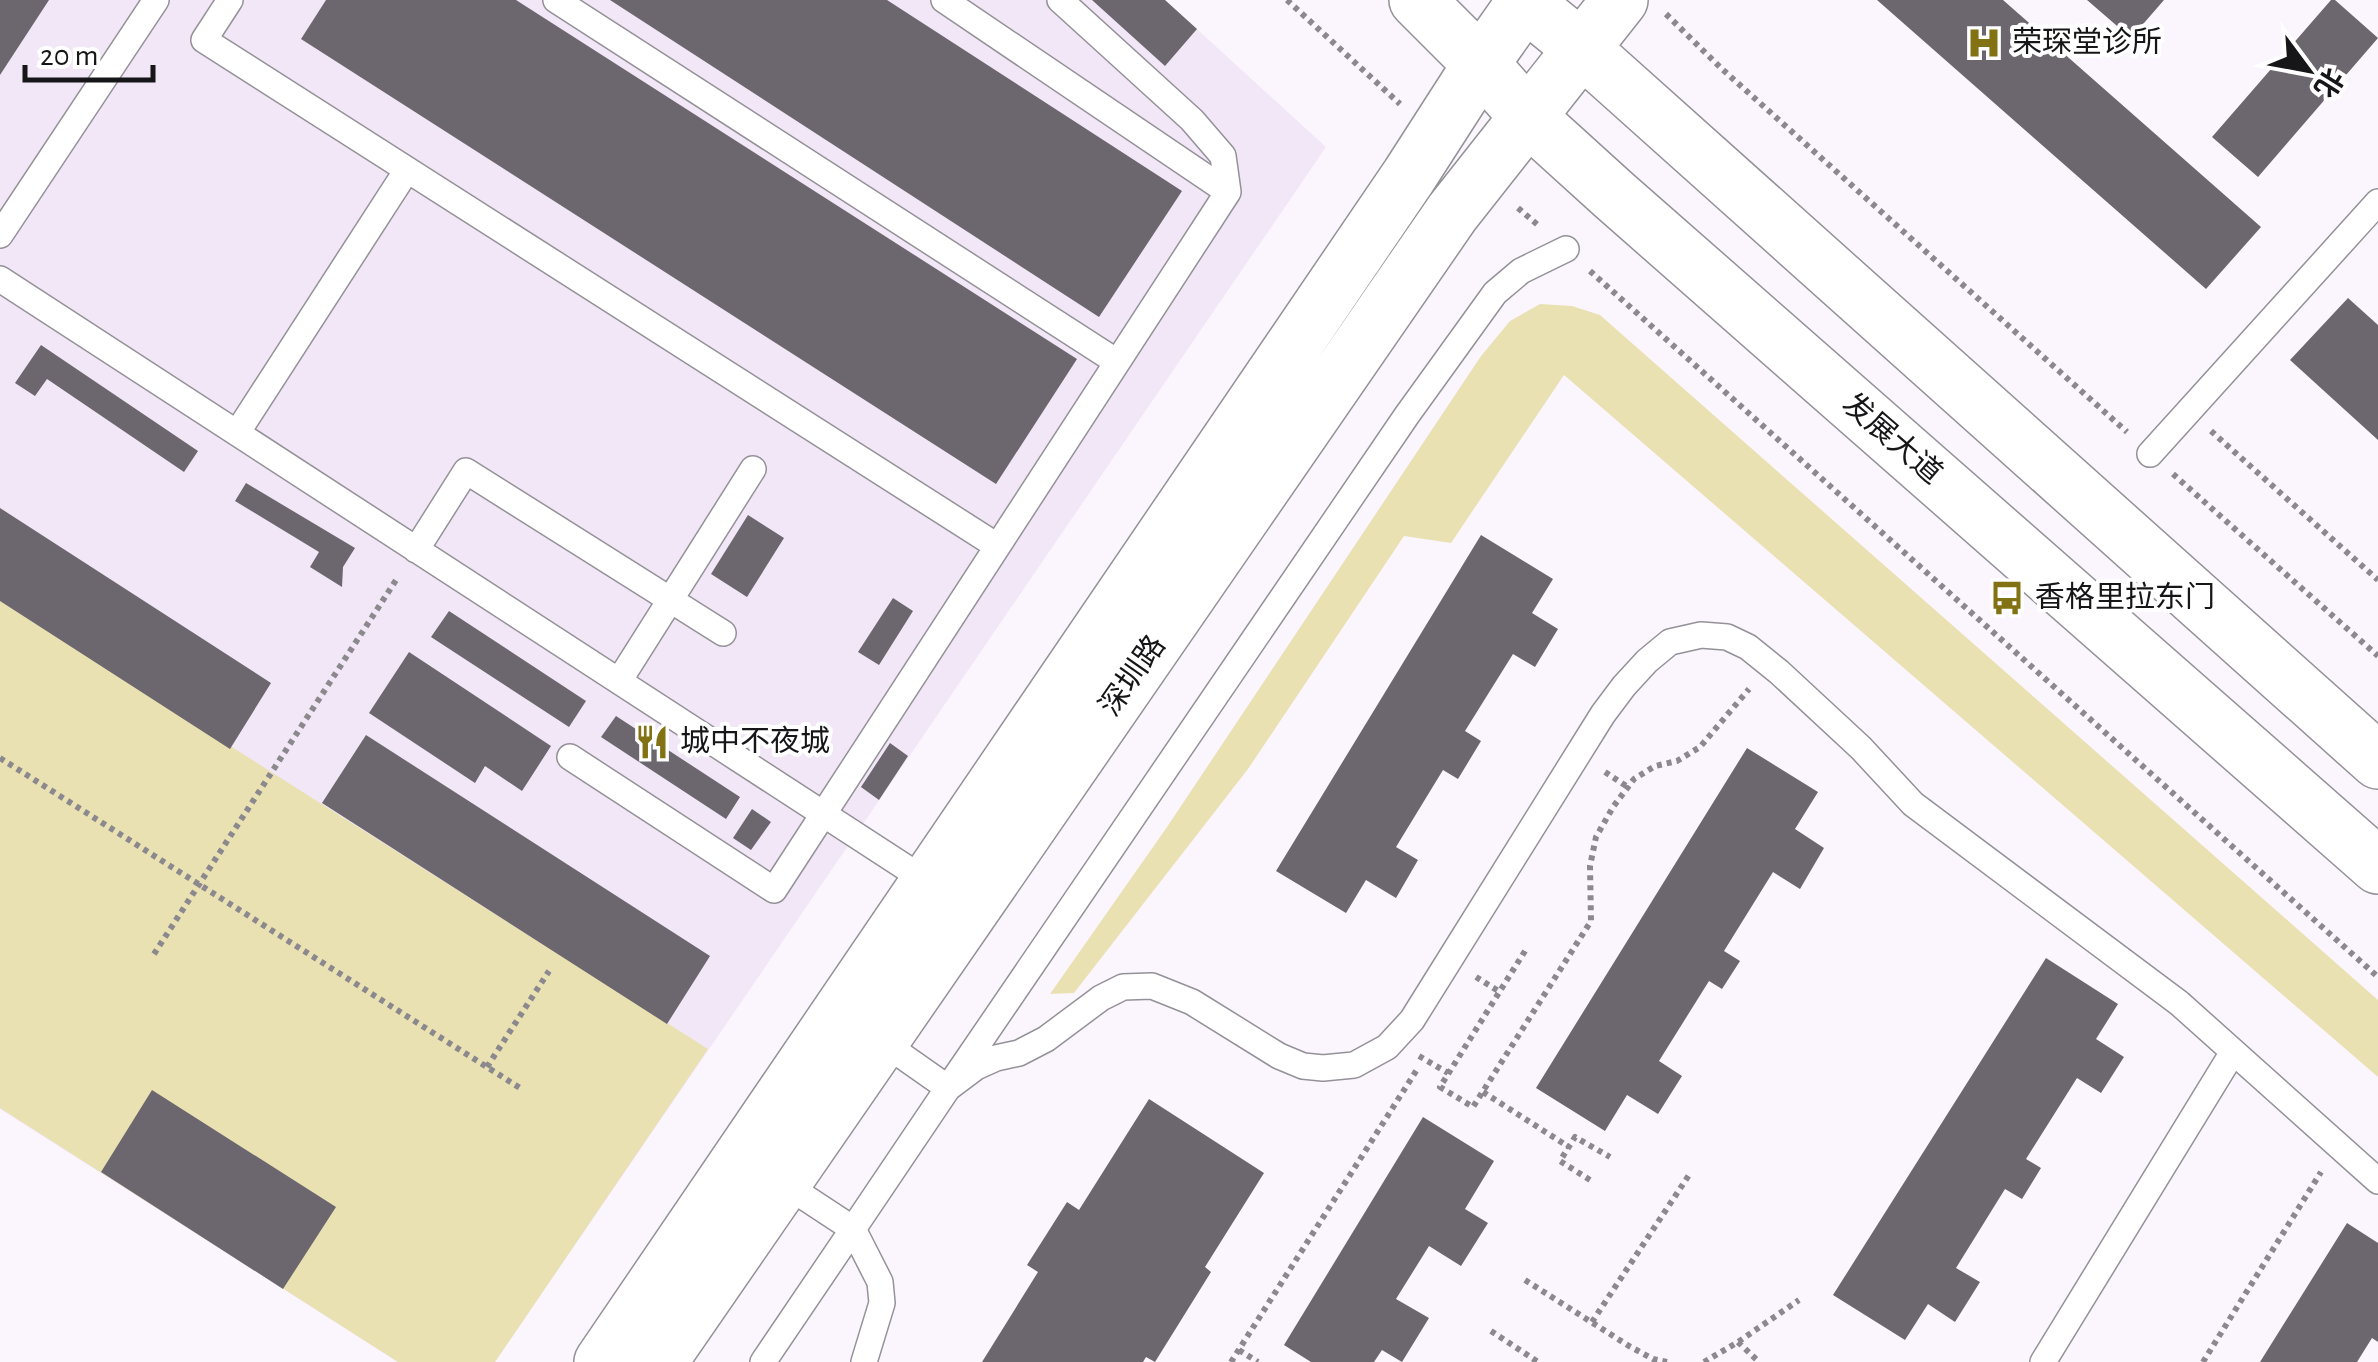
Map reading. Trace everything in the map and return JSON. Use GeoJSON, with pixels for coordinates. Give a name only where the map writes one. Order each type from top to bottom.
{"type":"FeatureCollection","features":[{"type":"Feature","properties":{"kind":"street","name":"发展大道"},"geometry":{"type":"LineString","coordinates":[[1417,0],[1528,116],[1644,222],[2378,866]]}},
{"type":"Feature","properties":{"kind":"street","name":"深圳路"},"geometry":{"type":"LineString","coordinates":[[602,1362],[1524,1]]}},
{"type":"Feature","properties":{"kind":"street"},"geometry":{"type":"LineString","coordinates":[[1524,1],[2378,762]]}},
{"type":"Feature","properties":{"kind":"street","name":"深圳路"},"geometry":{"type":"LineString","coordinates":[[659,1362],[1452,213],[1581,48],[1642,7]]}},
{"type":"Feature","properties":{"kind":"lane"},"geometry":{"type":"LineString","coordinates":[[0,235],[156,0]]}},
{"type":"Feature","properties":{"kind":"lane"},"geometry":{"type":"LineString","coordinates":[[230,0],[204,40],[997,546]]}},
{"type":"Feature","properties":{"kind":"lane"},"geometry":{"type":"LineString","coordinates":[[556,0],[1117,362]]}},
{"type":"Feature","properties":{"kind":"lane"},"geometry":{"type":"LineString","coordinates":[[944,0],[1228,192]]}},
{"type":"Feature","properties":{"kind":"lane"},"geometry":{"type":"LineString","coordinates":[[570,757],[774,890],[1228,192],[1223,156],[1192,120],[1060,0]]}},
{"type":"Feature","properties":{"kind":"lane"},"geometry":{"type":"LineString","coordinates":[[236,433],[406,170]]}},
{"type":"Feature","properties":{"kind":"lane"},"geometry":{"type":"LineString","coordinates":[[2150,454],[2378,202]]}},
{"type":"Feature","properties":{"kind":"lane"},"geometry":{"type":"LineString","coordinates":[[763,1362],[1396,432],[1495,293],[1521,271],[1566,249]]}},
{"type":"Feature","properties":{"kind":"lane"},"geometry":{"type":"LineString","coordinates":[[0,279],[928,882]]}},
{"type":"Feature","properties":{"kind":"lane"},"geometry":{"type":"LineString","coordinates":[[619,681],[753,469]]}},
{"type":"Feature","properties":{"kind":"lane"},"geometry":{"type":"LineString","coordinates":[[416,550],[466,470],[723,633]]}},
{"type":"Feature","properties":{"kind":"lane"},"geometry":{"type":"LineString","coordinates":[[948,1088],[976,1067],[1019,1053],[1046,1038],[1100,998],[1123,987],[1152,986],[1192,1002],[1302,1066],[1354,1065],[1387,1046],[1412,1020],[1602,714],[1624,686],[1670,642],[1700,635],[1727,636],[1770,665],[1861,748],[1913,804],[2179,1003],[2378,1181]]}},
{"type":"Feature","properties":{"kind":"lane"},"geometry":{"type":"LineString","coordinates":[[881,1041],[948,1088]]}},
{"type":"Feature","properties":{"kind":"lane"},"geometry":{"type":"LineString","coordinates":[[2043,1362],[2234,1052]]}},
{"type":"Feature","properties":{"kind":"lane"},"geometry":{"type":"LineString","coordinates":[[783,1183],[853,1229],[880,1282],[882,1304],[864,1362]]}},
{"type":"Feature","properties":{"kind":"path"},"geometry":{"type":"LineString","coordinates":[[1287,0],[1434,135]]}},
{"type":"Feature","properties":{"kind":"path"},"geometry":{"type":"LineString","coordinates":[[1642,7],[1722,69],[2378,656]]}},
{"type":"Feature","properties":{"kind":"path"},"geometry":{"type":"LineString","coordinates":[[1482,176],[2378,977]]}},
{"type":"Feature","properties":{"kind":"path"},"geometry":{"type":"LineString","coordinates":[[2188,411],[2378,580]]}},
{"type":"Feature","properties":{"kind":"path"},"geometry":{"type":"LineString","coordinates":[[154,954],[416,550]]}},
{"type":"Feature","properties":{"kind":"path"},"geometry":{"type":"LineString","coordinates":[[1525,952],[1440,1086],[1474,1108],[1591,921],[1590,866],[1596,837],[1613,807],[1634,780],[1700,747],[1770,665]]}},
{"type":"Feature","properties":{"kind":"path"},"geometry":{"type":"LineString","coordinates":[[0,758],[520,1088]]}},
{"type":"Feature","properties":{"kind":"path"},"geometry":{"type":"LineString","coordinates":[[487,1067],[548,971]]}},
{"type":"Feature","properties":{"kind":"path"},"geometry":{"type":"LineString","coordinates":[[1232,1362],[1424,1058]]}},
{"type":"Feature","properties":{"kind":"path"},"geometry":{"type":"LineString","coordinates":[[1483,1092],[1569,1147]]}},
{"type":"Feature","properties":{"kind":"path"},"geometry":{"type":"LineString","coordinates":[[1590,1180],[1560,1161],[1575,1137],[1610,1157]]}},
{"type":"Feature","properties":{"kind":"path"},"geometry":{"type":"LineString","coordinates":[[2202,1362],[2338,1145]]}},
{"type":"Feature","properties":{"kind":"path"},"geometry":{"type":"LineString","coordinates":[[1592,1322],[1690,1172]]}},
{"type":"Feature","properties":{"kind":"path"},"geometry":{"type":"LineString","coordinates":[[1525,1280],[1629,1346],[1666,1362]]}},
{"type":"Feature","properties":{"kind":"path"},"geometry":{"type":"LineString","coordinates":[[1704,1362],[1799,1300]]}},
{"type":"Feature","properties":{"kind":"path"},"geometry":{"type":"LineString","coordinates":[[1491,1332],[1538,1362]]}},
{"type":"Feature","properties":{"kind":"path"},"geometry":{"type":"LineString","coordinates":[[1738,1342],[1759,1362]]}},
{"type":"Feature","properties":{"kind":"path"},"geometry":{"type":"LineString","coordinates":[[1239,1350],[1258,1362]]}},
{"type":"Feature","properties":{"kind":"shaded area"},"geometry":{"type":"Polygon","coordinates":[[[0,0],[1165,0],[1326,147],[495,1362],[398,1362],[0,1109],[0,0]]]}},
{"type":"Feature","properties":{"kind":"shaded area"},"geometry":{"type":"Polygon","coordinates":[[[1540,304],[1572,306],[1600,315],[2378,1000],[2378,1077],[1564,375],[1451,543],[1404,536],[1248,769],[1074,993],[1050,994],[1167,827],[1481,356],[1510,321],[1540,304]]]}},
{"type":"Feature","properties":{"kind":"shaded area"},"geometry":{"type":"Polygon","coordinates":[[[0,600],[708,1049],[495,1362],[398,1362],[0,1108],[0,600]]]}},
{"type":"Feature","properties":{"kind":"building"},"geometry":{"type":"Polygon","coordinates":[[[0,0],[49,0],[0,75],[0,0]]]}},
{"type":"Feature","properties":{"kind":"building"},"geometry":{"type":"Polygon","coordinates":[[[326,0],[516,0],[1077,359],[996,484],[301,39],[326,0]]]}},
{"type":"Feature","properties":{"kind":"building"},"geometry":{"type":"Polygon","coordinates":[[[610,0],[887,0],[1182,191],[1099,317],[610,0]]]}},
{"type":"Feature","properties":{"kind":"building"},"geometry":{"type":"Polygon","coordinates":[[[1092,0],[1165,0],[1197,29],[1165,66],[1092,0]]]}},
{"type":"Feature","properties":{"kind":"building"},"geometry":{"type":"Polygon","coordinates":[[[1877,0],[2003,0],[2261,227],[2206,289],[1877,0]]]}},
{"type":"Feature","properties":{"kind":"building"},"geometry":{"type":"Polygon","coordinates":[[[2087,0],[2164,0],[2131,38],[2087,0]]]}},
{"type":"Feature","properties":{"kind":"building"},"geometry":{"type":"Polygon","coordinates":[[[2331,0],[2378,38],[2258,177],[2212,137],[2331,0]]]}},
{"type":"Feature","properties":{"kind":"building"},"geometry":{"type":"Polygon","coordinates":[[[2348,298],[2378,325],[2378,440],[2290,360],[2348,298]]]}},
{"type":"Feature","properties":{"kind":"building"},"geometry":{"type":"Polygon","coordinates":[[[41,345],[198,451],[184,472],[47,379],[35,396],[15,383],[41,345]]]}},
{"type":"Feature","properties":{"kind":"building"},"geometry":{"type":"Polygon","coordinates":[[[246,483],[355,548],[343,567],[342,587],[310,567],[319,552],[235,501],[246,483]]]}},
{"type":"Feature","properties":{"kind":"building"},"geometry":{"type":"Polygon","coordinates":[[[0,508],[271,683],[230,749],[0,601],[0,508]]]}},
{"type":"Feature","properties":{"kind":"building"},"geometry":{"type":"Polygon","coordinates":[[[748,515],[784,538],[747,597],[711,574],[748,515]]]}},
{"type":"Feature","properties":{"kind":"building"},"geometry":{"type":"Polygon","coordinates":[[[1481,535],[1553,579],[1532,613],[1558,629],[1535,667],[1513,654],[1465,731],[1481,741],[1458,779],[1443,770],[1396,847],[1418,860],[1396,898],[1366,880],[1346,913],[1276,871],[1481,535]]]}},
{"type":"Feature","properties":{"kind":"building"},"geometry":{"type":"Polygon","coordinates":[[[893,598],[913,611],[879,665],[858,652],[893,598]]]}},
{"type":"Feature","properties":{"kind":"building"},"geometry":{"type":"Polygon","coordinates":[[[449,611],[586,701],[569,727],[431,637],[449,611]]]}},
{"type":"Feature","properties":{"kind":"building"},"geometry":{"type":"Polygon","coordinates":[[[409,652],[551,746],[522,791],[485,766],[475,783],[369,713],[409,652]]]}},
{"type":"Feature","properties":{"kind":"building"},"geometry":{"type":"Polygon","coordinates":[[[616,716],[740,797],[726,819],[601,737],[616,716]]]}},
{"type":"Feature","properties":{"kind":"building"},"geometry":{"type":"Polygon","coordinates":[[[366,735],[710,956],[667,1024],[322,803],[366,735]]]}},
{"type":"Feature","properties":{"kind":"building"},"geometry":{"type":"Polygon","coordinates":[[[890,743],[908,756],[879,800],[861,787],[890,743]]]}},
{"type":"Feature","properties":{"kind":"building"},"geometry":{"type":"Polygon","coordinates":[[[1747,748],[1818,792],[1795,829],[1824,848],[1800,889],[1773,872],[1724,951],[1740,961],[1722,989],[1709,981],[1659,1061],[1682,1076],[1658,1114],[1627,1095],[1605,1131],[1536,1088],[1747,748]]]}},
{"type":"Feature","properties":{"kind":"building"},"geometry":{"type":"Polygon","coordinates":[[[752,809],[771,822],[751,850],[733,838],[752,809]]]}},
{"type":"Feature","properties":{"kind":"building"},"geometry":{"type":"Polygon","coordinates":[[[2046,958],[2118,1004],[2096,1039],[2124,1057],[2101,1093],[2077,1078],[2026,1159],[2041,1168],[2022,1199],[2005,1189],[1956,1268],[1980,1282],[1955,1322],[1928,1304],[1905,1340],[1833,1295],[2046,958]]]}},
{"type":"Feature","properties":{"kind":"building"},"geometry":{"type":"Polygon","coordinates":[[[152,1090],[336,1207],[283,1289],[101,1172],[152,1090]]]}},
{"type":"Feature","properties":{"kind":"building"},"geometry":{"type":"Polygon","coordinates":[[[1149,1099],[1264,1173],[1205,1267],[1211,1272],[1155,1362],[1146,1357],[1143,1362],[982,1362],[1038,1272],[1027,1265],[1067,1202],[1079,1210],[1149,1099]]]}},
{"type":"Feature","properties":{"kind":"building"},"geometry":{"type":"Polygon","coordinates":[[[1423,1117],[1494,1161],[1465,1209],[1488,1223],[1461,1266],[1429,1246],[1396,1299],[1429,1318],[1402,1362],[1382,1350],[1374,1362],[1311,1362],[1284,1345],[1423,1117]]]}},
{"type":"Feature","properties":{"kind":"building"},"geometry":{"type":"Polygon","coordinates":[[[2347,1223],[2378,1243],[2378,1342],[2372,1338],[2357,1362],[2260,1362],[2347,1223]]]}},
{"type":"Feature","properties":{"kind":"place","name":"荣琛堂诊所"},"geometry":{"type":"Point","coordinates":[1984,43]}},
{"type":"Feature","properties":{"kind":"place","name":"香格里拉东门"},"geometry":{"type":"Point","coordinates":[2007,598]}},
{"type":"Feature","properties":{"kind":"place","name":"城中不夜城"},"geometry":{"type":"Point","coordinates":[652,742]}}]}
